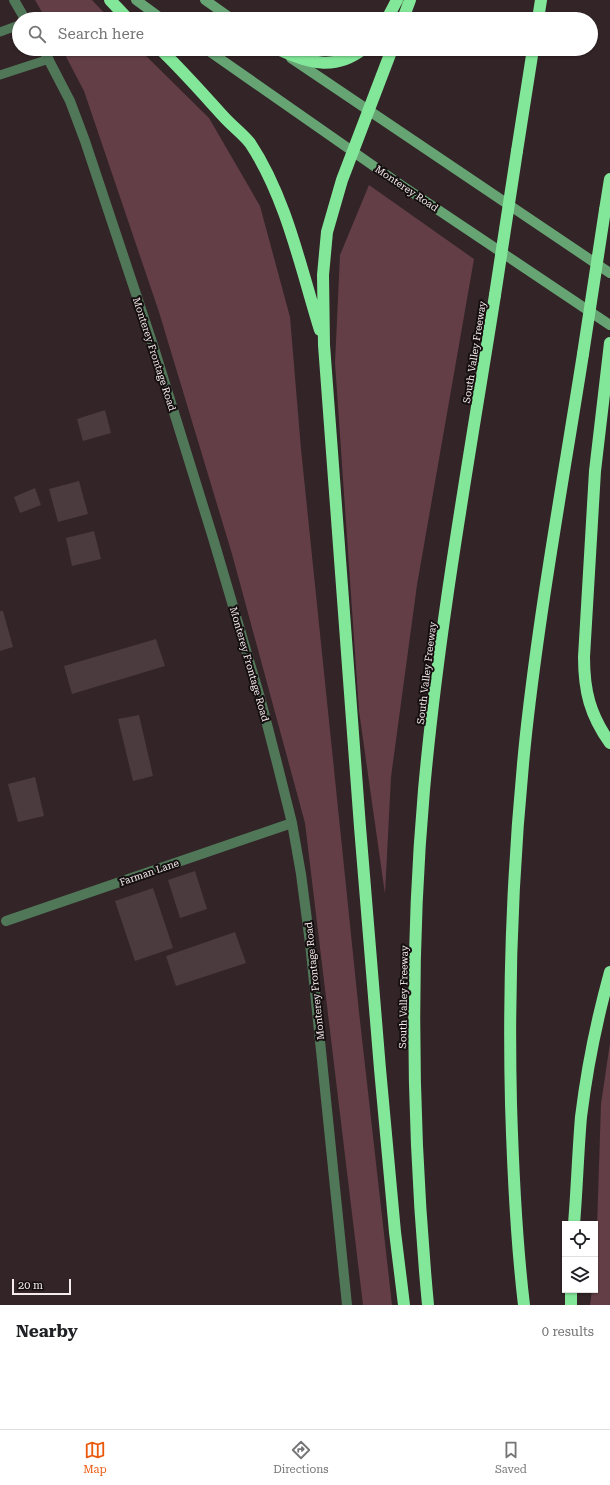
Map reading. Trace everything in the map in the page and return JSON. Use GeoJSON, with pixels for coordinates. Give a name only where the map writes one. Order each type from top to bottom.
{"type":"FeatureCollection","features":[{"type":"Feature","properties":{"kind":"highway"},"geometry":{"type":"LineString","coordinates":[[110,0],[121,12]]}},
{"type":"Feature","properties":{"kind":"highway"},"geometry":{"type":"LineString","coordinates":[[390,12],[397,0]]}},
{"type":"Feature","properties":{"kind":"highway"},"geometry":{"type":"LineString","coordinates":[[406,12],[410,0]]}},
{"type":"Feature","properties":{"kind":"highway"},"geometry":{"type":"LineString","coordinates":[[539,12],[541,0]]}},
{"type":"Feature","properties":{"kind":"highway"},"geometry":{"type":"LineString","coordinates":[[167,56],[225,119],[249,142],[268,175],[282,208],[324,344]]}},
{"type":"Feature","properties":{"kind":"highway"},"geometry":{"type":"LineString","coordinates":[[297,56],[308,60],[328,63],[347,59],[352,56]]}},
{"type":"Feature","properties":{"kind":"highway"},"geometry":{"type":"LineString","coordinates":[[389,56],[342,180],[327,232],[323,275],[324,344],[360,827],[394,1224],[404,1305]]}},
{"type":"Feature","properties":{"kind":"highway","name":"South Valley Freeway"},"geometry":{"type":"LineString","coordinates":[[428,1305],[419,1194],[415,1095],[414,1006],[418,878],[424,792],[438,664],[532,56]]}},
{"type":"Feature","properties":{"kind":"highway"},"geometry":{"type":"LineString","coordinates":[[524,1305],[515,1189],[511,1089],[511,961],[515,866],[531,694],[610,179]]}},
{"type":"Feature","properties":{"kind":"highway"},"geometry":{"type":"LineString","coordinates":[[610,343],[592,499],[584,657],[585,686],[588,700],[598,725],[610,743]]}},
{"type":"Feature","properties":{"kind":"highway"},"geometry":{"type":"LineString","coordinates":[[574,1221],[578,1150],[586,1082],[597,1024],[610,972]]}},
{"type":"Feature","properties":{"kind":"highway"},"geometry":{"type":"LineString","coordinates":[[571,1305],[572,1293]]}},
{"type":"Feature","properties":{"kind":"main road"},"geometry":{"type":"LineString","coordinates":[[136,0],[152,12]]}},
{"type":"Feature","properties":{"kind":"main road"},"geometry":{"type":"LineString","coordinates":[[205,0],[222,12]]}},
{"type":"Feature","properties":{"kind":"main road","name":"Monterey Road"},"geometry":{"type":"LineString","coordinates":[[216,56],[353,152],[610,325]]}},
{"type":"Feature","properties":{"kind":"main road"},"geometry":{"type":"LineString","coordinates":[[288,56],[610,273]]}},
{"type":"Feature","properties":{"kind":"street"},"geometry":{"type":"LineString","coordinates":[[14,0],[21,12]]}},
{"type":"Feature","properties":{"kind":"street","name":"Monterey Frontage Road"},"geometry":{"type":"LineString","coordinates":[[47,56],[70,101],[85,141],[156,355],[216,545],[259,694],[292,823],[302,874],[310,943],[347,1305]]}},
{"type":"Feature","properties":{"kind":"street","name":"Farman Lane"},"geometry":{"type":"LineString","coordinates":[[6,921],[292,823]]}},
{"type":"Feature","properties":{"kind":"lane"},"geometry":{"type":"LineString","coordinates":[[0,32],[12,28]]}},
{"type":"Feature","properties":{"kind":"lane"},"geometry":{"type":"LineString","coordinates":[[0,75],[49,59]]}},
{"type":"Feature","properties":{"kind":"shaded area"},"geometry":{"type":"Polygon","coordinates":[[[35,0],[92,0],[103,12],[42,12],[35,0]]]}},
{"type":"Feature","properties":{"kind":"shaded area"},"geometry":{"type":"Polygon","coordinates":[[[66,56],[146,56],[209,118],[260,206],[290,317],[301,449],[359,1012],[392,1305],[363,1305],[305,823],[232,554],[159,312],[84,91],[66,56]]]}},
{"type":"Feature","properties":{"kind":"shaded area"},"geometry":{"type":"Polygon","coordinates":[[[369,185],[474,259],[417,585],[391,777],[385,894],[359,711],[335,363],[340,255],[369,185]]]}},
{"type":"Feature","properties":{"kind":"shaded area"},"geometry":{"type":"Polygon","coordinates":[[[610,1043],[610,1305],[590,1305],[592,1293],[598,1293],[597,1221],[601,1104],[610,1043]]]}},
{"type":"Feature","properties":{"kind":"building"},"geometry":{"type":"Polygon","coordinates":[[[105,410],[111,433],[83,441],[77,419],[105,410]]]}},
{"type":"Feature","properties":{"kind":"building"},"geometry":{"type":"Polygon","coordinates":[[[79,481],[88,514],[58,522],[49,489],[79,481]]]}},
{"type":"Feature","properties":{"kind":"building"},"geometry":{"type":"Polygon","coordinates":[[[35,488],[41,505],[20,513],[14,497],[35,488]]]}},
{"type":"Feature","properties":{"kind":"building"},"geometry":{"type":"Polygon","coordinates":[[[94,531],[101,559],[72,566],[66,538],[94,531]]]}},
{"type":"Feature","properties":{"kind":"building"},"geometry":{"type":"Polygon","coordinates":[[[0,611],[3,611],[13,647],[0,651],[0,611]]]}},
{"type":"Feature","properties":{"kind":"building"},"geometry":{"type":"Polygon","coordinates":[[[156,639],[165,666],[72,694],[64,666],[156,639]]]}},
{"type":"Feature","properties":{"kind":"building"},"geometry":{"type":"Polygon","coordinates":[[[139,715],[153,776],[133,781],[118,719],[139,715]]]}},
{"type":"Feature","properties":{"kind":"building"},"geometry":{"type":"Polygon","coordinates":[[[35,777],[44,816],[18,822],[8,784],[35,777]]]}},
{"type":"Feature","properties":{"kind":"building"},"geometry":{"type":"Polygon","coordinates":[[[195,871],[207,909],[180,918],[168,880],[195,871]]]}},
{"type":"Feature","properties":{"kind":"building"},"geometry":{"type":"Polygon","coordinates":[[[153,888],[173,948],[135,961],[115,901],[153,888]]]}},
{"type":"Feature","properties":{"kind":"building"},"geometry":{"type":"Polygon","coordinates":[[[235,932],[246,963],[176,986],[166,956],[235,932]]]}}]}
